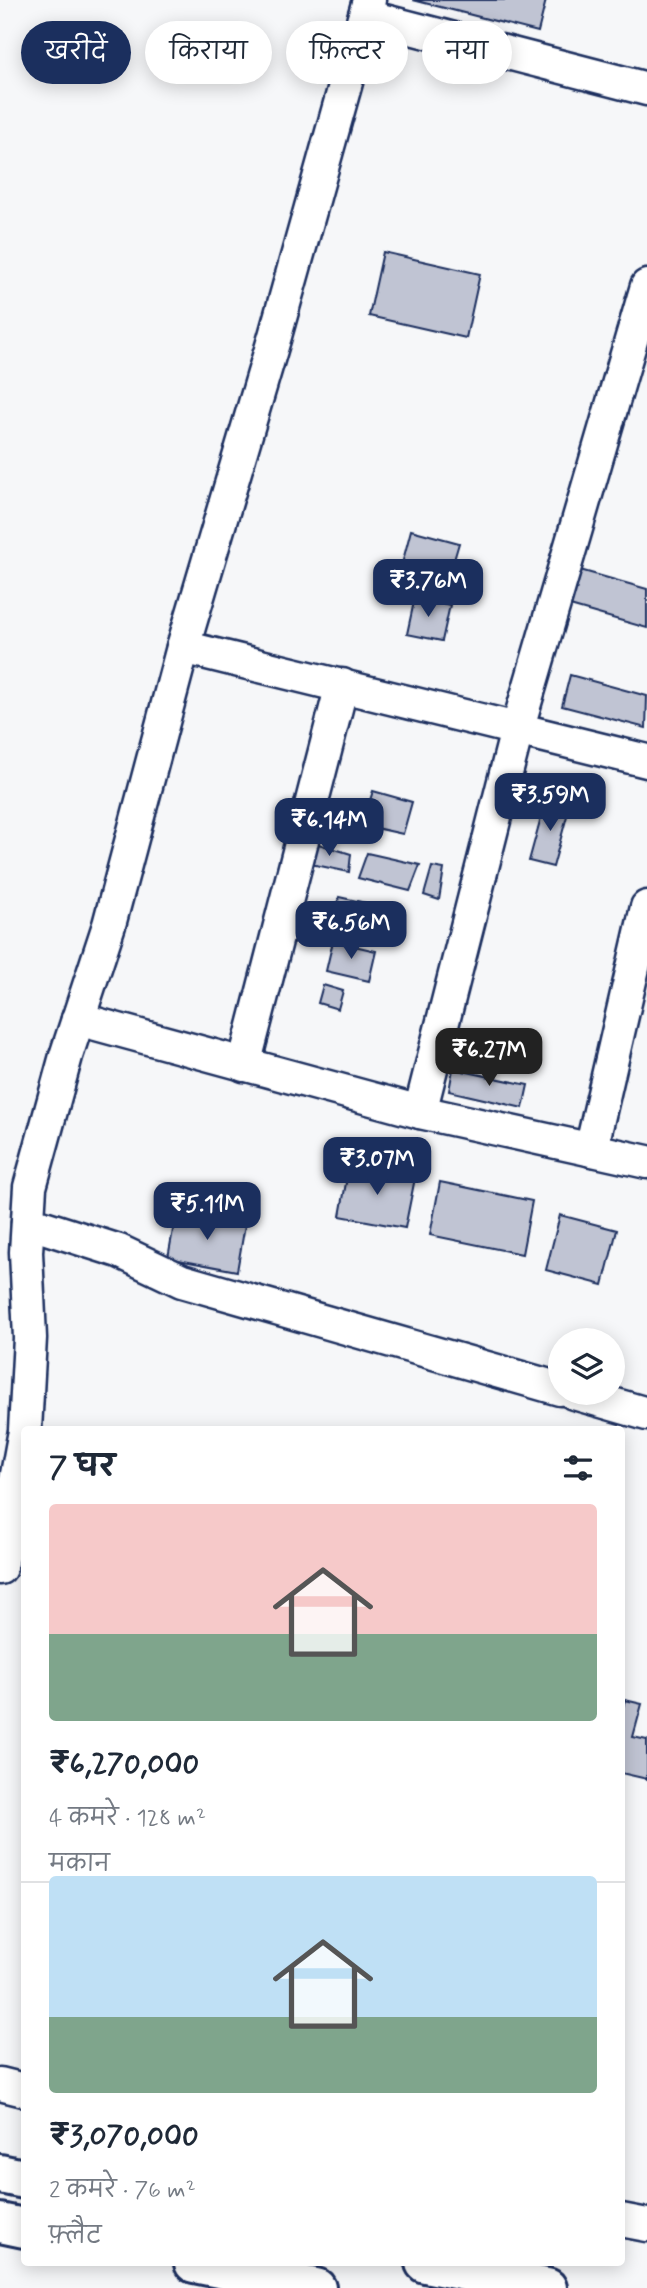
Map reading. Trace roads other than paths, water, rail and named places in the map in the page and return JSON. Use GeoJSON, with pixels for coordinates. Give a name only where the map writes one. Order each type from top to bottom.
{"type":"FeatureCollection","features":[{"type":"Feature","properties":{"kind":"street"},"geometry":{"type":"LineString","coordinates":[[25,1426],[30,1338],[26,1252],[30,1187],[109,925],[183,647],[275,336],[367,8],[647,89]]}},
{"type":"Feature","properties":{"kind":"street"},"geometry":{"type":"LineString","coordinates":[[419,1112],[517,730],[647,286]]}},
{"type":"Feature","properties":{"kind":"street"},"geometry":{"type":"LineString","coordinates":[[183,647],[647,761]]}},
{"type":"Feature","properties":{"kind":"street"},"geometry":{"type":"LineString","coordinates":[[244,1065],[342,685]]}},
{"type":"Feature","properties":{"kind":"street"},"geometry":{"type":"LineString","coordinates":[[591,1150],[647,907]]}},
{"type":"Feature","properties":{"kind":"street"},"geometry":{"type":"LineString","coordinates":[[79,1019],[419,1112],[647,1162]]}},
{"type":"Feature","properties":{"kind":"street"},"geometry":{"type":"LineString","coordinates":[[28,1222],[118,1251],[182,1281],[548,1386]]}},
{"type":"Feature","properties":{"kind":"street"},"geometry":{"type":"LineString","coordinates":[[616,1405],[647,1414]]}},
{"type":"Feature","properties":{"kind":"street"},"geometry":{"type":"LineString","coordinates":[[0,1568],[21,1452]]}},
{"type":"Feature","properties":{"kind":"street"},"geometry":{"type":"LineString","coordinates":[[0,2084],[21,2089]]}},
{"type":"Feature","properties":{"kind":"street"},"geometry":{"type":"LineString","coordinates":[[0,2174],[21,2178]]}},
{"type":"Feature","properties":{"kind":"street"},"geometry":{"type":"LineString","coordinates":[[625,2221],[647,2225]]}},
{"type":"Feature","properties":{"kind":"street"},"geometry":{"type":"LineString","coordinates":[[0,2222],[21,2227]]}},
{"type":"Feature","properties":{"kind":"street"},"geometry":{"type":"LineString","coordinates":[[209,2266],[316,2288]]}},
{"type":"Feature","properties":{"kind":"street"},"geometry":{"type":"LineString","coordinates":[[440,2266],[547,2288]]}}]}
